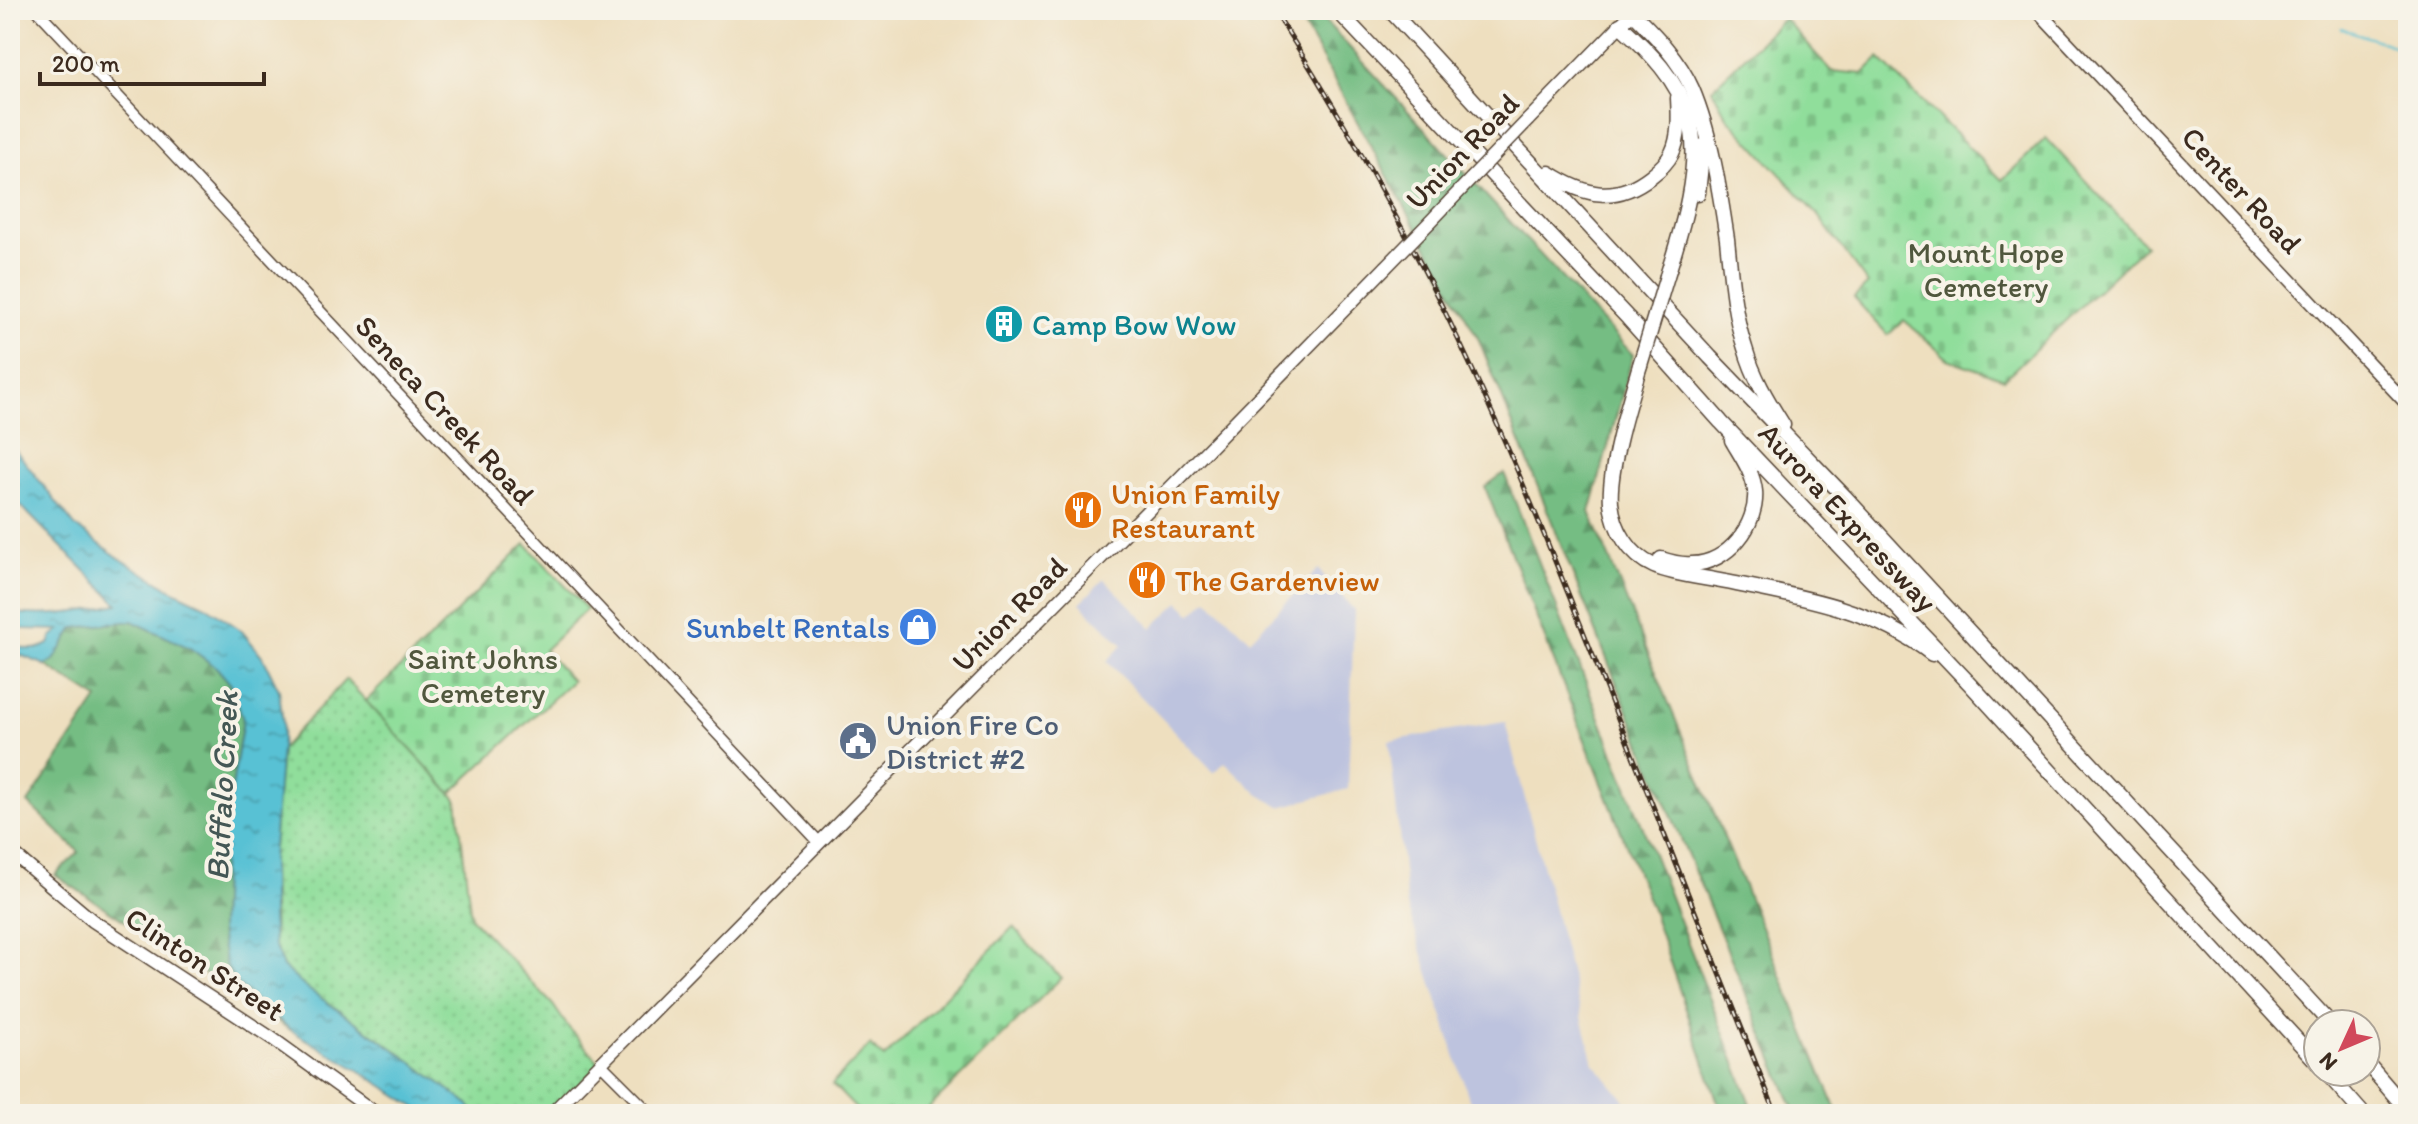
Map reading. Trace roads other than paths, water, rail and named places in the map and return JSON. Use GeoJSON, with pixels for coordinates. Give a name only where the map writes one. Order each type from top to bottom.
{"type":"FeatureCollection","features":[{"type":"Feature","properties":{"kind":"highway","name":"Aurora Expressway"},"geometry":{"type":"LineString","coordinates":[[1337,10],[1971,685],[2302,1046]]}},
{"type":"Feature","properties":{"kind":"highway","name":"Aurora Expressway"},"geometry":{"type":"LineString","coordinates":[[1390,10],[2316,1008]]}},
{"type":"Feature","properties":{"kind":"highway"},"geometry":{"type":"LineString","coordinates":[[1634,11],[1675,58],[1692,89],[1704,125],[1719,193],[1735,310],[1745,348],[1758,383],[1800,452]]}},
{"type":"Feature","properties":{"kind":"highway"},"geometry":{"type":"LineString","coordinates":[[1620,25],[1662,66],[1690,119],[1693,148],[1690,190],[1671,280]]}},
{"type":"Feature","properties":{"kind":"highway"},"geometry":{"type":"LineString","coordinates":[[1532,162],[1585,192],[1602,195],[1641,184],[1672,155],[1676,141],[1678,93]]}},
{"type":"Feature","properties":{"kind":"highway"},"geometry":{"type":"LineString","coordinates":[[1704,125],[1703,166],[1696,205],[1613,473],[1610,492],[1614,518],[1627,546],[1653,566],[1823,603],[1877,621],[1917,643],[1971,685]]}},
{"type":"Feature","properties":{"kind":"highway"},"geometry":{"type":"LineString","coordinates":[[1644,368],[1618,472],[1617,493],[1618,511],[1624,525],[1645,552],[1664,560],[1693,564],[1713,559],[1732,547],[1746,531],[1754,507],[1752,475],[1721,422]]}},
{"type":"Feature","properties":{"kind":"highway"},"geometry":{"type":"LineString","coordinates":[[2382,1081],[2408,1111]]}},
{"type":"Feature","properties":{"kind":"highway"},"geometry":{"type":"LineString","coordinates":[[2340,1088],[2363,1114]]}},
{"type":"Feature","properties":{"kind":"main road","name":"Center Road"},"geometry":{"type":"LineString","coordinates":[[2037,10],[2408,405]]}},
{"type":"Feature","properties":{"kind":"main road","name":"Union Road"},"geometry":{"type":"LineString","coordinates":[[551,1114],[1178,480],[1634,11]]}},
{"type":"Feature","properties":{"kind":"main road","name":"Clinton Street"},"geometry":{"type":"LineString","coordinates":[[10,851],[93,921],[273,1039],[377,1114]]}},
{"type":"Feature","properties":{"kind":"street","name":"Seneca Creek Road"},"geometry":{"type":"LineString","coordinates":[[37,10],[819,842]]}},
{"type":"Feature","properties":{"kind":"street"},"geometry":{"type":"LineString","coordinates":[[600,1063],[651,1114]]}},
{"type":"Feature","properties":{"kind":"water"},"geometry":{"type":"Polygon","coordinates":[[[10,443],[75,526],[119,558],[206,606],[241,630],[263,657],[279,690],[283,724],[272,860],[272,915],[274,945],[283,967],[305,987],[397,1051],[477,1114],[426,1114],[292,1031],[236,983],[225,963],[220,930],[223,844],[243,720],[233,687],[217,668],[190,648],[132,621],[74,628],[54,660],[45,665],[10,651],[10,642],[29,649],[44,647],[60,630],[10,626],[10,612],[64,613],[118,604],[10,495],[10,443]]]}},
{"type":"Feature","properties":{"kind":"waterway"},"geometry":{"type":"LineString","coordinates":[[2341,28],[2408,51]]}},
{"type":"Feature","properties":{"kind":"railway"},"geometry":{"type":"LineString","coordinates":[[1274,10],[1381,190],[1421,264],[1487,401],[1552,553],[1776,1114]]}},
{"type":"Feature","properties":{"kind":"place","name":"Camp Bow Wow"},"geometry":{"type":"Point","coordinates":[1004,324]}},
{"type":"Feature","properties":{"kind":"place","name":"Union Family Restaurant"},"geometry":{"type":"Point","coordinates":[1083,510]}},
{"type":"Feature","properties":{"kind":"place","name":"The Gardenview"},"geometry":{"type":"Point","coordinates":[1147,580]}},
{"type":"Feature","properties":{"kind":"place","name":"Sunbelt Rentals"},"geometry":{"type":"Point","coordinates":[918,627]}},
{"type":"Feature","properties":{"kind":"place","name":"Union Fire Co District #2"},"geometry":{"type":"Point","coordinates":[858,741]}},
{"type":"Feature","properties":{"kind":"park label","name":"Mount Hope Cemetery"},"geometry":{"type":"Point","coordinates":[1986,269]}},
{"type":"Feature","properties":{"kind":"park label","name":"Saint Johns Cemetery"},"geometry":{"type":"Point","coordinates":[483,675]}},
{"type":"Feature","properties":{"kind":"water label","name":"Buffalo Creek"},"geometry":{"type":"Point","coordinates":[222,786]}}]}
